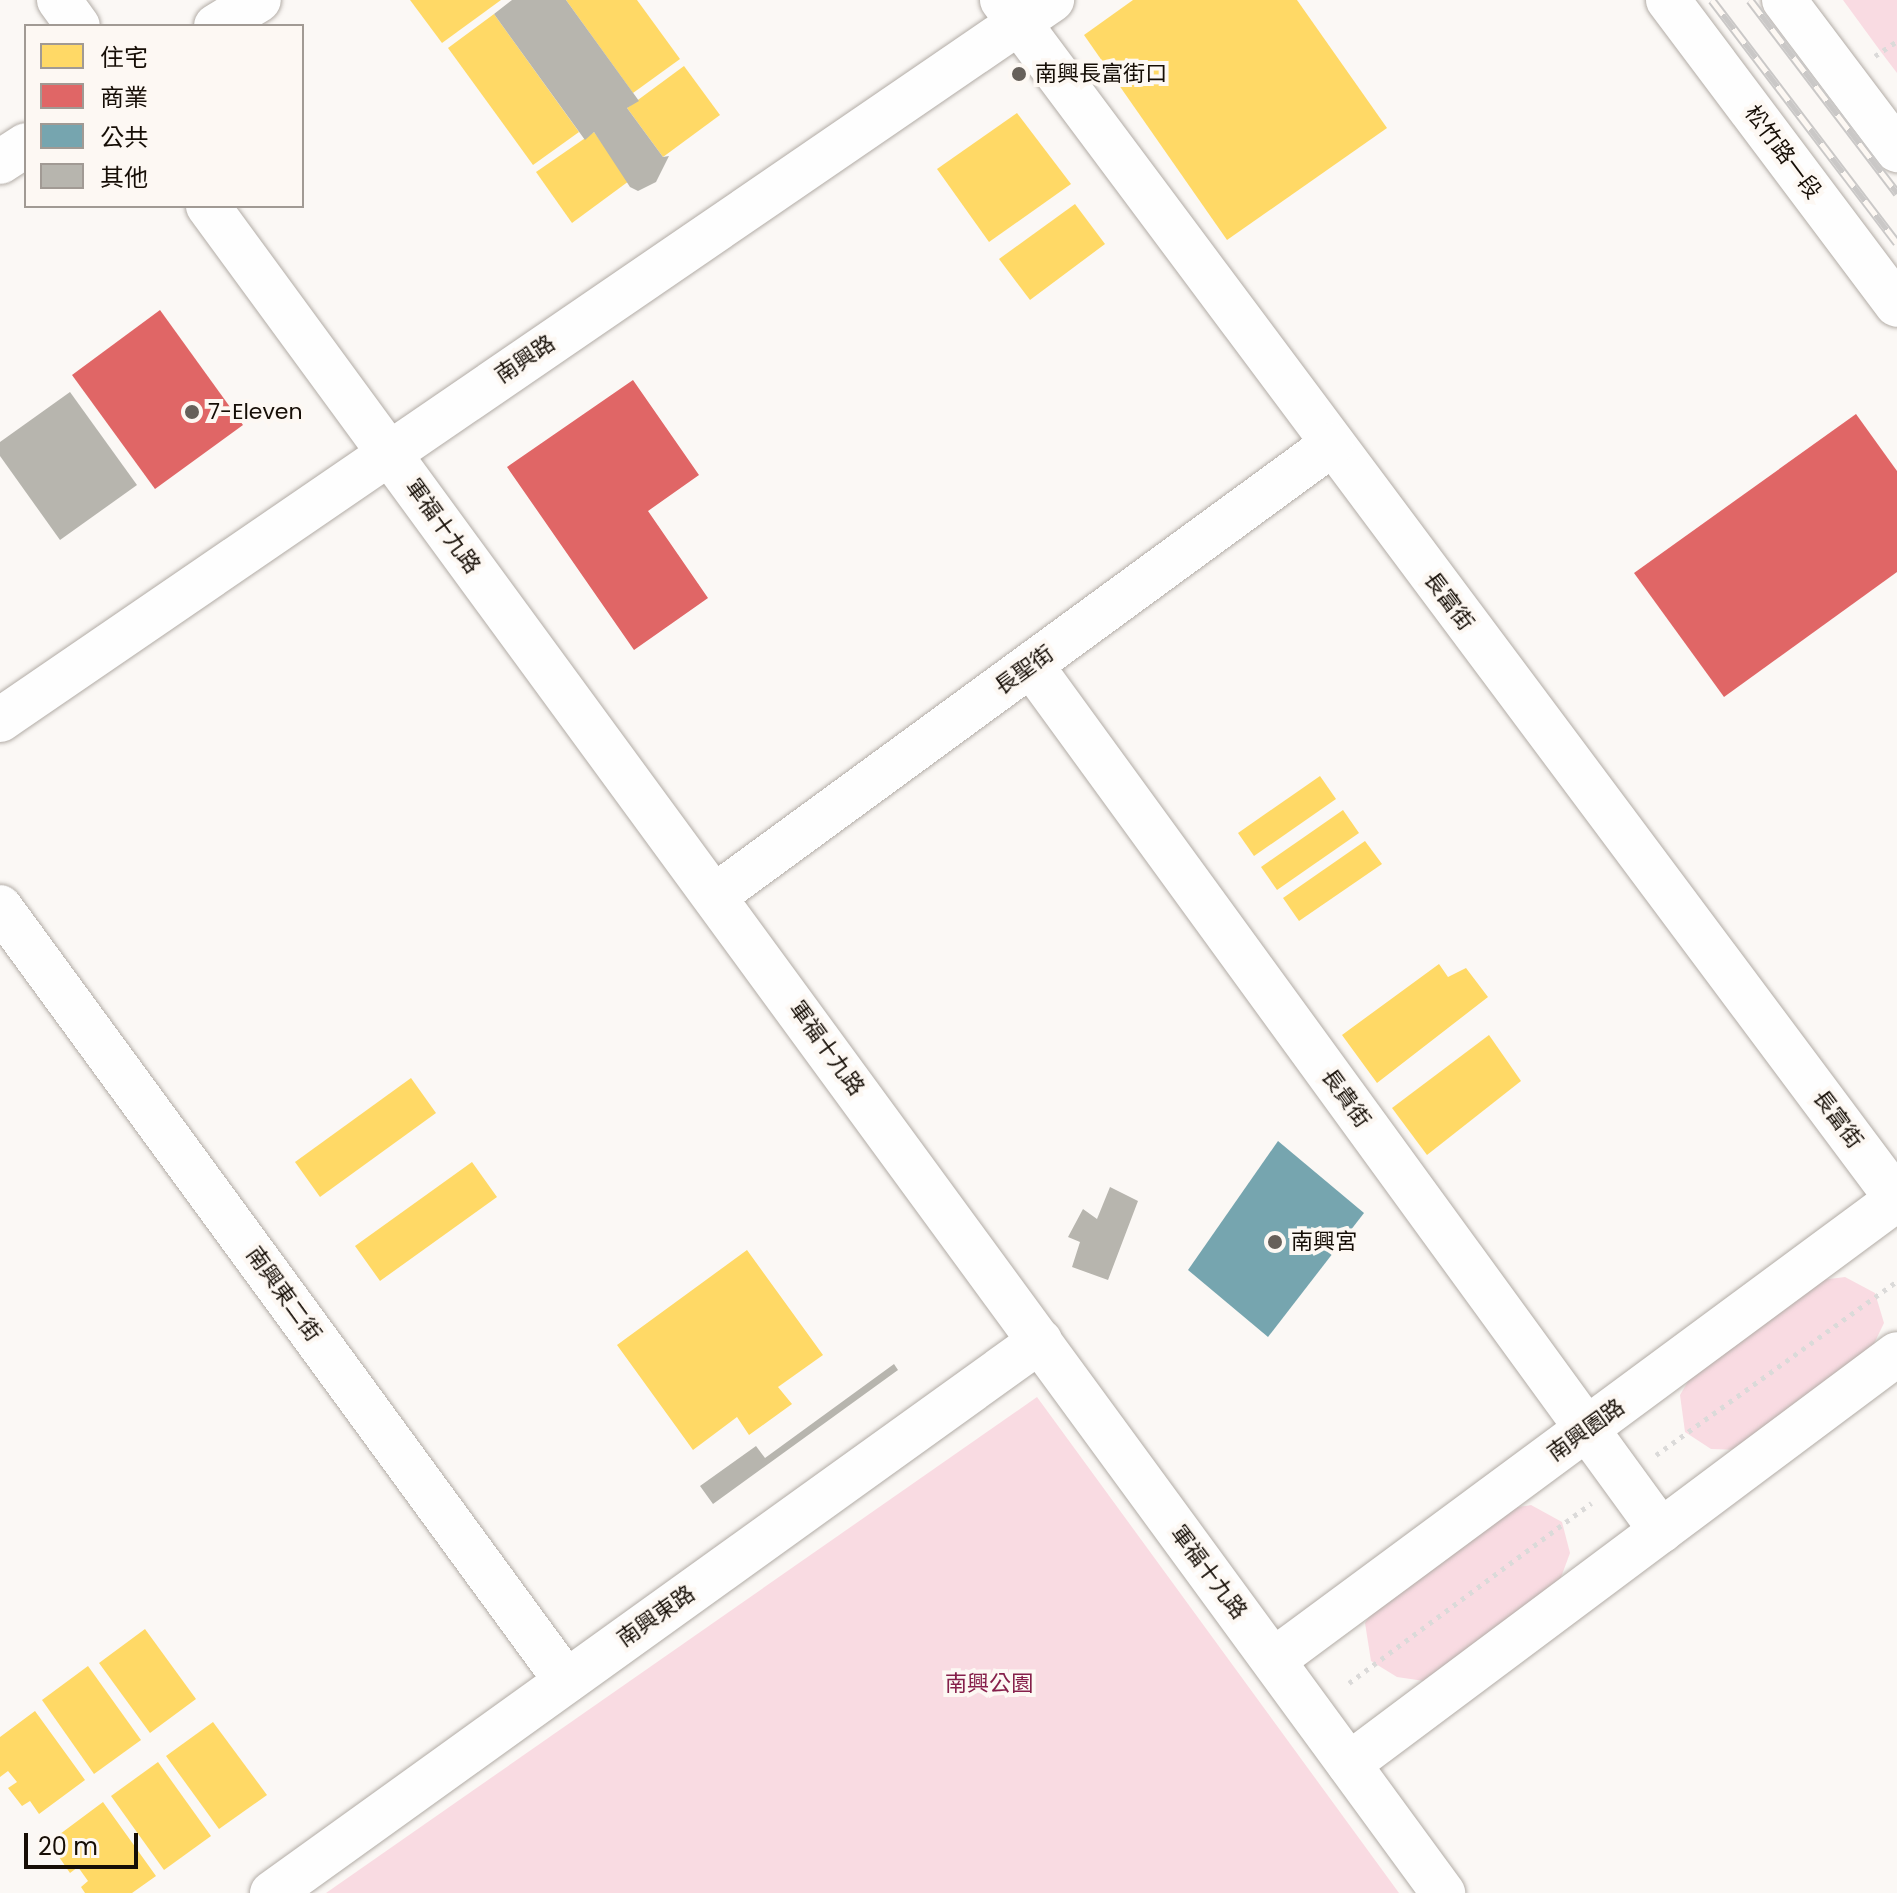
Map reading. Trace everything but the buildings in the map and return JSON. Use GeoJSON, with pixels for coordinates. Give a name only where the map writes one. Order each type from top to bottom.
{"type":"FeatureCollection","features":[{"type":"Feature","properties":{"kind":"street"},"geometry":{"type":"LineString","coordinates":[[59,0],[77,24]]}},
{"type":"Feature","properties":{"kind":"street"},"geometry":{"type":"LineString","coordinates":[[219,24],[259,0]]}},
{"type":"Feature","properties":{"kind":"street","name":"松竹路一段"},"geometry":{"type":"LineString","coordinates":[[1668,0],[1897,305]]}},
{"type":"Feature","properties":{"kind":"street"},"geometry":{"type":"LineString","coordinates":[[1784,0],[1897,150]]}},
{"type":"Feature","properties":{"kind":"street","name":"長富街"},"geometry":{"type":"LineString","coordinates":[[1024,8],[1331,445],[1897,1199]]}},
{"type":"Feature","properties":{"kind":"street","name":"南興路"},"geometry":{"type":"LineString","coordinates":[[0,720],[1024,8]]}},
{"type":"Feature","properties":{"kind":"street"},"geometry":{"type":"LineString","coordinates":[[0,162],[24,146]]}},
{"type":"Feature","properties":{"kind":"street","name":"軍福十九路"},"geometry":{"type":"LineString","coordinates":[[209,208],[716,895],[1443,1893]]}},
{"type":"Feature","properties":{"kind":"street","name":"長聖街"},"geometry":{"type":"LineString","coordinates":[[716,895],[1331,445]]}},
{"type":"Feature","properties":{"kind":"street","name":"長貴街"},"geometry":{"type":"LineString","coordinates":[[1031,665],[1661,1531]]}},
{"type":"Feature","properties":{"kind":"street","name":"南興東二街"},"geometry":{"type":"LineString","coordinates":[[0,907],[566,1681]]}},
{"type":"Feature","properties":{"kind":"street","name":"南興園路"},"geometry":{"type":"LineString","coordinates":[[1275,1659],[1897,1199]]}},
{"type":"Feature","properties":{"kind":"street","name":"南興東路"},"geometry":{"type":"LineString","coordinates":[[272,1893],[1040,1341]]}},
{"type":"Feature","properties":{"kind":"street"},"geometry":{"type":"LineString","coordinates":[[1349,1764],[1897,1354]]}},
{"type":"Feature","properties":{"kind":"path"},"geometry":{"type":"LineString","coordinates":[[1868,61],[1897,41]]}},
{"type":"Feature","properties":{"kind":"path"},"geometry":{"type":"LineString","coordinates":[[1656,1455],[1897,1281]]}},
{"type":"Feature","properties":{"kind":"path"},"geometry":{"type":"LineString","coordinates":[[1349,1683],[1591,1503]]}},
{"type":"Feature","properties":{"kind":"green space"},"geometry":{"type":"Polygon","coordinates":[[[1843,0],[1897,0],[1897,73],[1881,52],[1843,0]]]}},
{"type":"Feature","properties":{"kind":"green space"},"geometry":{"type":"Polygon","coordinates":[[[1845,1277],[1875,1293],[1884,1323],[1870,1352],[1740,1450],[1711,1449],[1685,1432],[1680,1395],[1693,1373],[1821,1280],[1845,1277]]]}},
{"type":"Feature","properties":{"kind":"green space","name":"南興公園"},"geometry":{"type":"Polygon","coordinates":[[[1037,1397],[1399,1893],[326,1893],[1037,1397]]]}},
{"type":"Feature","properties":{"kind":"green space"},"geometry":{"type":"Polygon","coordinates":[[[1531,1505],[1562,1522],[1570,1553],[1560,1580],[1424,1681],[1397,1677],[1371,1661],[1365,1623],[1379,1601],[1507,1509],[1531,1505]]]}},
{"type":"Feature","properties":{"kind":"railway"},"geometry":{"type":"LineString","coordinates":[[1712,0],[1897,243]]}},
{"type":"Feature","properties":{"kind":"railway"},"geometry":{"type":"LineString","coordinates":[[1750,0],[1897,193]]}},
{"type":"Feature","properties":{"kind":"place","name":"南興長富街口"},"geometry":{"type":"Point","coordinates":[1019,74]}},
{"type":"Feature","properties":{"kind":"place","name":"7-Eleven"},"geometry":{"type":"Point","coordinates":[192,412]}},
{"type":"Feature","properties":{"kind":"place","name":"南興宮"},"geometry":{"type":"Point","coordinates":[1275,1242]}}]}
